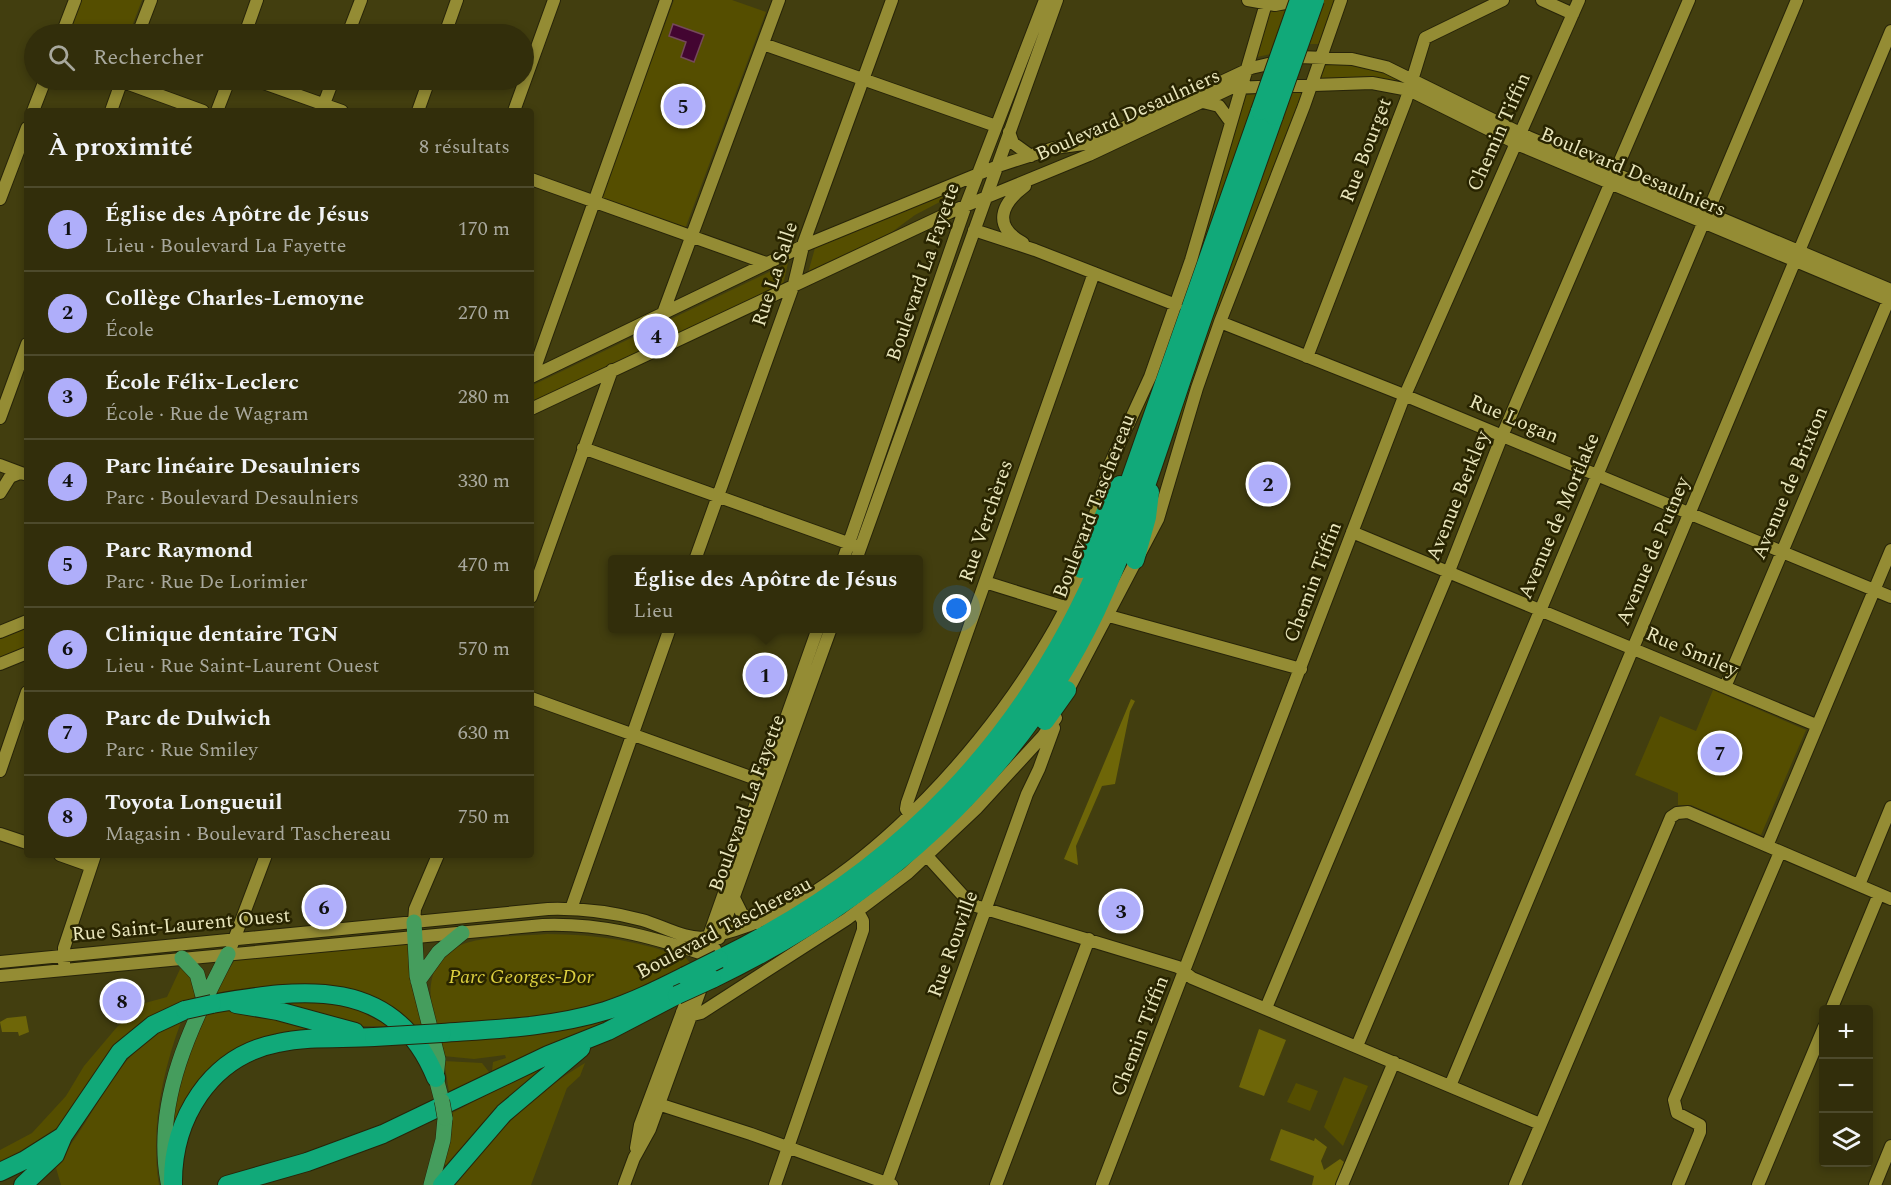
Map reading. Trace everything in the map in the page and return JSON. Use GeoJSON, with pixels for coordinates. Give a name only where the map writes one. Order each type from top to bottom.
{"type":"FeatureCollection","features":[{"type":"Feature","properties":{"kind":"highway","name":"Boulevard Taschereau"},"geometry":{"type":"LineString","coordinates":[[227,1185],[307,1162],[370,1139],[548,1055],[608,1031],[684,1007],[712,979],[799,934],[877,880],[955,811],[1016,741],[1056,682],[1098,606],[1121,551],[1148,452],[1267,113],[1299,0]]}},
{"type":"Feature","properties":{"kind":"highway","name":"Boulevard Taschereau"},"geometry":{"type":"LineString","coordinates":[[1267,113],[1315,0]]}},
{"type":"Feature","properties":{"kind":"highway","name":"Boulevard Taschereau"},"geometry":{"type":"LineString","coordinates":[[23,1185],[55,1155],[63,1136],[124,1048],[153,1025],[208,1002],[267,1009],[374,1038],[526,1027],[585,1016],[632,1001],[686,976],[712,954],[799,917],[863,873],[930,815],[983,758],[1030,695],[1074,620],[1148,452]]}},
{"type":"Feature","properties":{"kind":"highway"},"geometry":{"type":"LineString","coordinates":[[1135,560],[1148,517],[1148,452]]}},
{"type":"Feature","properties":{"kind":"highway"},"geometry":{"type":"LineString","coordinates":[[1081,569],[1109,504],[1148,452]]}},
{"type":"Feature","properties":{"kind":"highway"},"geometry":{"type":"LineString","coordinates":[[1016,741],[1044,723],[1067,690]]}},
{"type":"Feature","properties":{"kind":"highway"},"geometry":{"type":"LineString","coordinates":[[208,1002],[294,992],[326,993],[353,999],[375,1008],[402,1027],[420,1047],[436,1078]]}},
{"type":"Feature","properties":{"kind":"highway"},"geometry":{"type":"LineString","coordinates":[[442,1185],[474,1146],[520,1098],[572,1055],[608,1031]]}},
{"type":"Feature","properties":{"kind":"highway"},"geometry":{"type":"LineString","coordinates":[[171,1185],[177,1145],[186,1116],[203,1089],[223,1068],[253,1050],[277,1043],[374,1038]]}},
{"type":"Feature","properties":{"kind":"highway"},"geometry":{"type":"LineString","coordinates":[[0,1172],[26,1160],[63,1136]]}},
{"type":"Feature","properties":{"kind":"main road"},"geometry":{"type":"LineString","coordinates":[[415,929],[418,981],[438,1059],[436,1078],[445,1118],[441,1149],[431,1185]]}},
{"type":"Feature","properties":{"kind":"main road"},"geometry":{"type":"LineString","coordinates":[[418,981],[439,952],[462,933]]}},
{"type":"Feature","properties":{"kind":"main road"},"geometry":{"type":"LineString","coordinates":[[171,1185],[165,1151],[169,1104],[181,1054],[208,1002],[228,954]]}},
{"type":"Feature","properties":{"kind":"main road"},"geometry":{"type":"LineString","coordinates":[[182,958],[197,974],[208,1002]]}},
{"type":"Feature","properties":{"kind":"street"},"geometry":{"type":"LineString","coordinates":[[66,24],[75,0]]}},
{"type":"Feature","properties":{"kind":"street"},"geometry":{"type":"LineString","coordinates":[[142,24],[151,0]]}},
{"type":"Feature","properties":{"kind":"street"},"geometry":{"type":"LineString","coordinates":[[249,24],[257,0]]}},
{"type":"Feature","properties":{"kind":"street"},"geometry":{"type":"LineString","coordinates":[[352,24],[361,0]]}},
{"type":"Feature","properties":{"kind":"street"},"geometry":{"type":"LineString","coordinates":[[449,24],[457,0]]}},
{"type":"Feature","properties":{"kind":"street"},"geometry":{"type":"LineString","coordinates":[[534,56],[554,0]]}},
{"type":"Feature","properties":{"kind":"street"},"geometry":{"type":"LineString","coordinates":[[534,371],[666,0]]}},
{"type":"Feature","properties":{"kind":"street"},"geometry":{"type":"LineString","coordinates":[[662,316],[779,0]]}},
{"type":"Feature","properties":{"kind":"street","name":"Rue La Salle"},"geometry":{"type":"LineString","coordinates":[[697,555],[794,284],[803,246],[892,0]]}},
{"type":"Feature","properties":{"kind":"street","name":"Boulevard La Fayette"},"geometry":{"type":"LineString","coordinates":[[855,550],[966,205],[1045,0]]}},
{"type":"Feature","properties":{"kind":"street","name":"Boulevard La Fayette"},"geometry":{"type":"LineString","coordinates":[[855,550],[987,196],[1057,0]]}},
{"type":"Feature","properties":{"kind":"street"},"geometry":{"type":"LineString","coordinates":[[1248,0],[1286,4],[1299,0]]}},
{"type":"Feature","properties":{"kind":"street","name":"Boulevard Taschereau"},"geometry":{"type":"LineString","coordinates":[[684,1007],[703,1012],[858,912],[927,856],[988,796],[1045,733],[1057,716],[1067,690],[1109,616],[1135,560],[1158,519],[1197,388],[1220,322],[1311,85],[1341,0]]}},
{"type":"Feature","properties":{"kind":"street","name":"Rue Bourget"},"geometry":{"type":"LineString","coordinates":[[1307,357],[1429,34],[1503,0]]}},
{"type":"Feature","properties":{"kind":"street"},"geometry":{"type":"LineString","coordinates":[[1542,0],[1573,14]]}},
{"type":"Feature","properties":{"kind":"street","name":"Chemin Tiffin"},"geometry":{"type":"LineString","coordinates":[[1102,1185],[1405,395],[1579,0]]}},
{"type":"Feature","properties":{"kind":"street","name":"Avenue Berkley"},"geometry":{"type":"LineString","coordinates":[[1266,1008],[1449,571],[1502,436],[1689,0]]}},
{"type":"Feature","properties":{"kind":"street","name":"Avenue de Mortlake"},"geometry":{"type":"LineString","coordinates":[[1357,1047],[1797,0]]}},
{"type":"Feature","properties":{"kind":"street","name":"Boulevard Taschereau"},"geometry":{"type":"LineString","coordinates":[[721,933],[757,923],[822,885],[874,847],[954,771],[994,723],[1035,662],[1065,607],[1081,569],[1106,474],[1150,377],[1176,305],[1266,2]]}},
{"type":"Feature","properties":{"kind":"street","name":"Avenue de Putney"},"geometry":{"type":"LineString","coordinates":[[1450,1086],[1891,31]]}},
{"type":"Feature","properties":{"kind":"street"},"geometry":{"type":"LineString","coordinates":[[763,44],[996,126]]}},
{"type":"Feature","properties":{"kind":"street","name":"Boulevard Desaulniers"},"geometry":{"type":"LineString","coordinates":[[534,376],[803,246],[977,174],[1054,148],[1091,143],[1246,70],[1282,60],[1321,56],[1363,61],[1518,138],[1890,296]]}},
{"type":"Feature","properties":{"kind":"street","name":"Boulevard Desaulniers"},"geometry":{"type":"LineString","coordinates":[[534,408],[794,284],[966,205],[1039,176],[1203,102],[1224,90],[1372,83],[1411,84]]}},
{"type":"Feature","properties":{"kind":"street"},"geometry":{"type":"LineString","coordinates":[[34,108],[41,90]]}},
{"type":"Feature","properties":{"kind":"street"},"geometry":{"type":"LineString","coordinates":[[112,108],[118,90]]}},
{"type":"Feature","properties":{"kind":"street"},"geometry":{"type":"LineString","coordinates":[[147,90],[195,108]]}},
{"type":"Feature","properties":{"kind":"street"},"geometry":{"type":"LineString","coordinates":[[218,108],[225,90]]}},
{"type":"Feature","properties":{"kind":"street"},"geometry":{"type":"LineString","coordinates":[[279,90],[323,108],[329,90]]}},
{"type":"Feature","properties":{"kind":"street"},"geometry":{"type":"LineString","coordinates":[[419,108],[425,90]]}},
{"type":"Feature","properties":{"kind":"street"},"geometry":{"type":"LineString","coordinates":[[515,108],[522,90]]}},
{"type":"Feature","properties":{"kind":"street"},"geometry":{"type":"LineString","coordinates":[[1203,102],[1219,106],[1230,121]]}},
{"type":"Feature","properties":{"kind":"street"},"geometry":{"type":"LineString","coordinates":[[1009,132],[1013,143],[1031,156]]}},
{"type":"Feature","properties":{"kind":"street"},"geometry":{"type":"LineString","coordinates":[[0,199],[24,136]]}},
{"type":"Feature","properties":{"kind":"street"},"geometry":{"type":"LineString","coordinates":[[1035,250],[1007,231],[1003,210],[1011,197],[1039,176]]}},
{"type":"Feature","properties":{"kind":"street"},"geometry":{"type":"LineString","coordinates":[[534,180],[766,263]]}},
{"type":"Feature","properties":{"kind":"street"},"geometry":{"type":"LineString","coordinates":[[936,219],[948,222],[956,236]]}},
{"type":"Feature","properties":{"kind":"street"},"geometry":{"type":"LineString","coordinates":[[974,230],[1035,250],[1176,305]]}},
{"type":"Feature","properties":{"kind":"street","name":"Rue Verchères"},"geometry":{"type":"LineString","coordinates":[[910,815],[906,810],[907,803],[1094,273]]}},
{"type":"Feature","properties":{"kind":"street"},"geometry":{"type":"LineString","coordinates":[[675,282],[676,294],[688,302]]}},
{"type":"Feature","properties":{"kind":"street","name":"Avenue de Brixton"},"geometry":{"type":"LineString","coordinates":[[1725,687],[1890,296]]}},
{"type":"Feature","properties":{"kind":"street","name":"Rue Logan"},"geometry":{"type":"LineString","coordinates":[[1220,322],[1405,395],[1891,597]]}},
{"type":"Feature","properties":{"kind":"street"},"geometry":{"type":"LineString","coordinates":[[0,418],[24,352]]}},
{"type":"Feature","properties":{"kind":"street"},"geometry":{"type":"LineString","coordinates":[[534,588],[612,370]]}},
{"type":"Feature","properties":{"kind":"street"},"geometry":{"type":"LineString","coordinates":[[583,448],[717,496],[855,550]]}},
{"type":"Feature","properties":{"kind":"street"},"geometry":{"type":"LineString","coordinates":[[0,465],[24,474]]}},
{"type":"Feature","properties":{"kind":"street"},"geometry":{"type":"LineString","coordinates":[[0,494],[10,477],[24,474]]}},
{"type":"Feature","properties":{"kind":"street","name":"Rue Smiley"},"geometry":{"type":"LineString","coordinates":[[1352,532],[1816,725]]}},
{"type":"Feature","properties":{"kind":"street"},"geometry":{"type":"LineString","coordinates":[[1767,846],[1891,550]]}},
{"type":"Feature","properties":{"kind":"street"},"geometry":{"type":"LineString","coordinates":[[985,582],[1065,607]]}},
{"type":"Feature","properties":{"kind":"street"},"geometry":{"type":"LineString","coordinates":[[1109,616],[1301,669]]}},
{"type":"Feature","properties":{"kind":"street"},"geometry":{"type":"LineString","coordinates":[[0,632],[24,622]]}},
{"type":"Feature","properties":{"kind":"street"},"geometry":{"type":"LineString","coordinates":[[571,909],[668,633]]}},
{"type":"Feature","properties":{"kind":"street","name":"Boulevard La Fayette"},"geometry":{"type":"LineString","coordinates":[[624,1185],[634,1158],[650,1129],[654,1103],[684,1007],[712,954],[734,898],[816,633]]}},
{"type":"Feature","properties":{"kind":"street","name":"Boulevard La Fayette"},"geometry":{"type":"LineString","coordinates":[[712,954],[708,937],[829,633]]}},
{"type":"Feature","properties":{"kind":"street"},"geometry":{"type":"LineString","coordinates":[[0,664],[24,654]]}},
{"type":"Feature","properties":{"kind":"street"},"geometry":{"type":"LineString","coordinates":[[534,699],[769,784]]}},
{"type":"Feature","properties":{"kind":"street"},"geometry":{"type":"LineString","coordinates":[[0,771],[24,701]]}},
{"type":"Feature","properties":{"kind":"street","name":"Rue Rouville"},"geometry":{"type":"LineString","coordinates":[[888,1184],[1027,794],[1040,769],[1057,716]]}},
{"type":"Feature","properties":{"kind":"street"},"geometry":{"type":"LineString","coordinates":[[1859,885],[1891,807]]}},
{"type":"Feature","properties":{"kind":"street"},"geometry":{"type":"LineString","coordinates":[[1515,1185],[1667,825],[1677,813],[1688,812],[1885,896],[1833,1005]]}},
{"type":"Feature","properties":{"kind":"street"},"geometry":{"type":"LineString","coordinates":[[0,834],[24,842]]}},
{"type":"Feature","properties":{"kind":"street"},"geometry":{"type":"LineString","coordinates":[[1678,1185],[1700,1132],[1700,1125],[1677,1113],[1674,1100],[1780,852]]}},
{"type":"Feature","properties":{"kind":"street"},"geometry":{"type":"LineString","coordinates":[[927,856],[968,902],[1178,967],[1185,973],[1540,1124]]}},
{"type":"Feature","properties":{"kind":"street"},"geometry":{"type":"LineString","coordinates":[[65,970],[64,948],[93,861],[76,858]]}},
{"type":"Feature","properties":{"kind":"street"},"geometry":{"type":"LineString","coordinates":[[228,954],[265,858]]}},
{"type":"Feature","properties":{"kind":"street"},"geometry":{"type":"LineString","coordinates":[[415,929],[414,913],[437,858]]}},
{"type":"Feature","properties":{"kind":"street"},"geometry":{"type":"LineString","coordinates":[[734,898],[742,914],[757,923]]}},
{"type":"Feature","properties":{"kind":"street","name":"Rue Saint-Laurent Ouest"},"geometry":{"type":"LineString","coordinates":[[0,976],[228,954],[571,909],[622,916],[696,937],[708,937],[721,933]]}},
{"type":"Feature","properties":{"kind":"street"},"geometry":{"type":"LineString","coordinates":[[775,1185],[863,930],[863,921],[858,912]]}},
{"type":"Feature","properties":{"kind":"street","name":"Rue Saint-Laurent Ouest"},"geometry":{"type":"LineString","coordinates":[[0,962],[235,939],[415,929],[462,933],[543,925],[592,926],[645,935],[712,954]]}},
{"type":"Feature","properties":{"kind":"street"},"geometry":{"type":"LineString","coordinates":[[996,1185],[1089,939]]}},
{"type":"Feature","properties":{"kind":"street"},"geometry":{"type":"LineString","coordinates":[[1758,1185],[1819,1039]]}},
{"type":"Feature","properties":{"kind":"street"},"geometry":{"type":"LineString","coordinates":[[1342,1185],[1394,1062]]}},
{"type":"Feature","properties":{"kind":"street"},"geometry":{"type":"LineString","coordinates":[[654,1103],[788,1147],[888,1184]]}},
{"type":"Feature","properties":{"kind":"street"},"geometry":{"type":"LineString","coordinates":[[1875,1185],[1891,1146]]}},
{"type":"Feature","properties":{"kind":"green space"},"geometry":{"type":"Polygon","coordinates":[[[78,0],[142,0],[133,24],[69,24],[78,0]]]}},
{"type":"Feature","properties":{"kind":"green space"},"geometry":{"type":"Polygon","coordinates":[[[674,0],[732,0],[766,12],[685,229],[600,199],[674,0]]]}},
{"type":"Feature","properties":{"kind":"green space"},"geometry":{"type":"Polygon","coordinates":[[[1324,0],[1336,0],[1319,44],[1309,44],[1324,0]]]}},
{"type":"Feature","properties":{"kind":"green space"},"geometry":{"type":"Polygon","coordinates":[[[1270,11],[1286,11],[1271,54],[1257,57],[1270,11]]]}},
{"type":"Feature","properties":{"kind":"green space"},"geometry":{"type":"Polygon","coordinates":[[[1327,61],[1389,73],[1399,80],[1320,80],[1327,61]]]}},
{"type":"Feature","properties":{"kind":"green space"},"geometry":{"type":"Polygon","coordinates":[[[1292,92],[1303,92],[1207,344],[1168,471],[1180,414],[1198,357],[1292,92]]]}},
{"type":"Feature","properties":{"kind":"green space"},"geometry":{"type":"Polygon","coordinates":[[[1257,94],[1153,390],[1138,423],[1214,199],[1246,95],[1257,94]]]}},
{"type":"Feature","properties":{"kind":"green space"},"geometry":{"type":"Polygon","coordinates":[[[960,186],[955,194],[915,215],[892,232],[808,273],[815,248],[960,186]]]}},
{"type":"Feature","properties":{"kind":"green space"},"geometry":{"type":"Polygon","coordinates":[[[788,263],[783,285],[534,403],[534,385],[788,263]]]}},
{"type":"Feature","properties":{"kind":"green space"},"geometry":{"type":"Polygon","coordinates":[[[24,626],[24,649],[0,660],[0,637],[24,626]]]}},
{"type":"Feature","properties":{"kind":"green space"},"geometry":{"type":"Polygon","coordinates":[[[1713,690],[1806,730],[1761,835],[1691,805],[1678,805],[1678,793],[1635,775],[1660,716],[1696,731],[1713,690]]]}},
{"type":"Feature","properties":{"kind":"green space","name":"Parc Georges-Dor"},"geometry":{"type":"Polygon","coordinates":[[[547,934],[602,937],[637,943],[686,958],[691,964],[620,995],[559,1013],[523,1018],[434,1024],[431,994],[434,972],[443,956],[458,946],[476,940],[547,934]]]}},
{"type":"Feature","properties":{"kind":"green space"},"geometry":{"type":"Polygon","coordinates":[[[410,943],[423,1025],[412,1026],[386,1007],[212,995],[235,960],[410,943]]]}},
{"type":"Feature","properties":{"kind":"green space"},"geometry":{"type":"Polygon","coordinates":[[[181,967],[192,981],[195,990],[194,999],[136,1027],[108,1056],[54,1131],[35,1146],[0,1165],[0,1150],[32,1133],[66,1096],[84,1066],[117,1027],[145,1003],[167,997],[181,967]]]}},
{"type":"Feature","properties":{"kind":"green space"},"geometry":{"type":"Polygon","coordinates":[[[269,999],[345,1003],[388,1026],[358,1026],[269,999]]]}},
{"type":"Feature","properties":{"kind":"green space"},"geometry":{"type":"Polygon","coordinates":[[[641,1005],[450,1098],[444,1061],[482,1063],[489,1072],[492,1071],[493,1062],[506,1058],[505,1055],[474,1059],[443,1056],[441,1041],[641,1005]]]}},
{"type":"Feature","properties":{"kind":"green space"},"geometry":{"type":"Polygon","coordinates":[[[240,1010],[306,1027],[196,1086],[183,1105],[171,1139],[180,1073],[208,1012],[240,1010]]]}},
{"type":"Feature","properties":{"kind":"green space"},"geometry":{"type":"Polygon","coordinates":[[[181,1022],[163,1082],[157,1123],[159,1185],[61,1185],[56,1168],[34,1185],[63,1155],[126,1061],[159,1032],[181,1022]]]}},
{"type":"Feature","properties":{"kind":"green space"},"geometry":{"type":"Polygon","coordinates":[[[549,1062],[550,1064],[448,1166],[444,1164],[450,1139],[452,1113],[549,1062]]]}},
{"type":"Feature","properties":{"kind":"green space"},"geometry":{"type":"Polygon","coordinates":[[[585,1063],[580,1076],[567,1088],[531,1185],[455,1185],[498,1133],[548,1088],[585,1063]]]}},
{"type":"Feature","properties":{"kind":"green space"},"geometry":{"type":"Polygon","coordinates":[[[1344,1077],[1368,1086],[1343,1146],[1324,1127],[1344,1077]]]}},
{"type":"Feature","properties":{"kind":"green space"},"geometry":{"type":"Polygon","coordinates":[[[1296,1083],[1318,1091],[1310,1111],[1287,1102],[1296,1083]]]}},
{"type":"Feature","properties":{"kind":"shaded area"},"geometry":{"type":"Polygon","coordinates":[[[673,24],[704,35],[694,62],[681,57],[686,42],[669,36],[673,24]]]}},
{"type":"Feature","properties":{"kind":"shaded area"},"geometry":{"type":"Polygon","coordinates":[[[1131,699],[1135,701],[1130,711],[1115,784],[1102,786],[1076,846],[1078,865],[1064,859],[1131,699]]]}},
{"type":"Feature","properties":{"kind":"shaded area"},"geometry":{"type":"Polygon","coordinates":[[[26,1016],[29,1032],[19,1036],[18,1032],[2,1032],[0,1022],[7,1018],[26,1016]]]}},
{"type":"Feature","properties":{"kind":"shaded area"},"geometry":{"type":"Polygon","coordinates":[[[1259,1029],[1286,1040],[1264,1096],[1239,1087],[1259,1029]]]}},
{"type":"Feature","properties":{"kind":"shaded area"},"geometry":{"type":"Polygon","coordinates":[[[1281,1129],[1314,1141],[1315,1138],[1327,1147],[1321,1161],[1324,1170],[1340,1159],[1344,1162],[1336,1185],[1312,1185],[1314,1176],[1270,1160],[1281,1129]]]}},
{"type":"Feature","properties":{"kind":"place","name":"Parc Raymond"},"geometry":{"type":"Point","coordinates":[683,106]}},
{"type":"Feature","properties":{"kind":"place","name":"Parc linéaire Desaulniers"},"geometry":{"type":"Point","coordinates":[656,336]}},
{"type":"Feature","properties":{"kind":"place","name":"Collège Charles-Lemoyne"},"geometry":{"type":"Point","coordinates":[1268,484]}},
{"type":"Feature","properties":{"kind":"place","name":"Église des Apôtre de Jésus"},"geometry":{"type":"Point","coordinates":[765,675]}},
{"type":"Feature","properties":{"kind":"place","name":"Parc de Dulwich"},"geometry":{"type":"Point","coordinates":[1720,753]}},
{"type":"Feature","properties":{"kind":"place","name":"Clinique dentaire TGN"},"geometry":{"type":"Point","coordinates":[324,907]}},
{"type":"Feature","properties":{"kind":"place","name":"École Félix-Leclerc"},"geometry":{"type":"Point","coordinates":[1121,911]}},
{"type":"Feature","properties":{"kind":"place","name":"Toyota Longueuil"},"geometry":{"type":"Point","coordinates":[122,1001]}}]}
